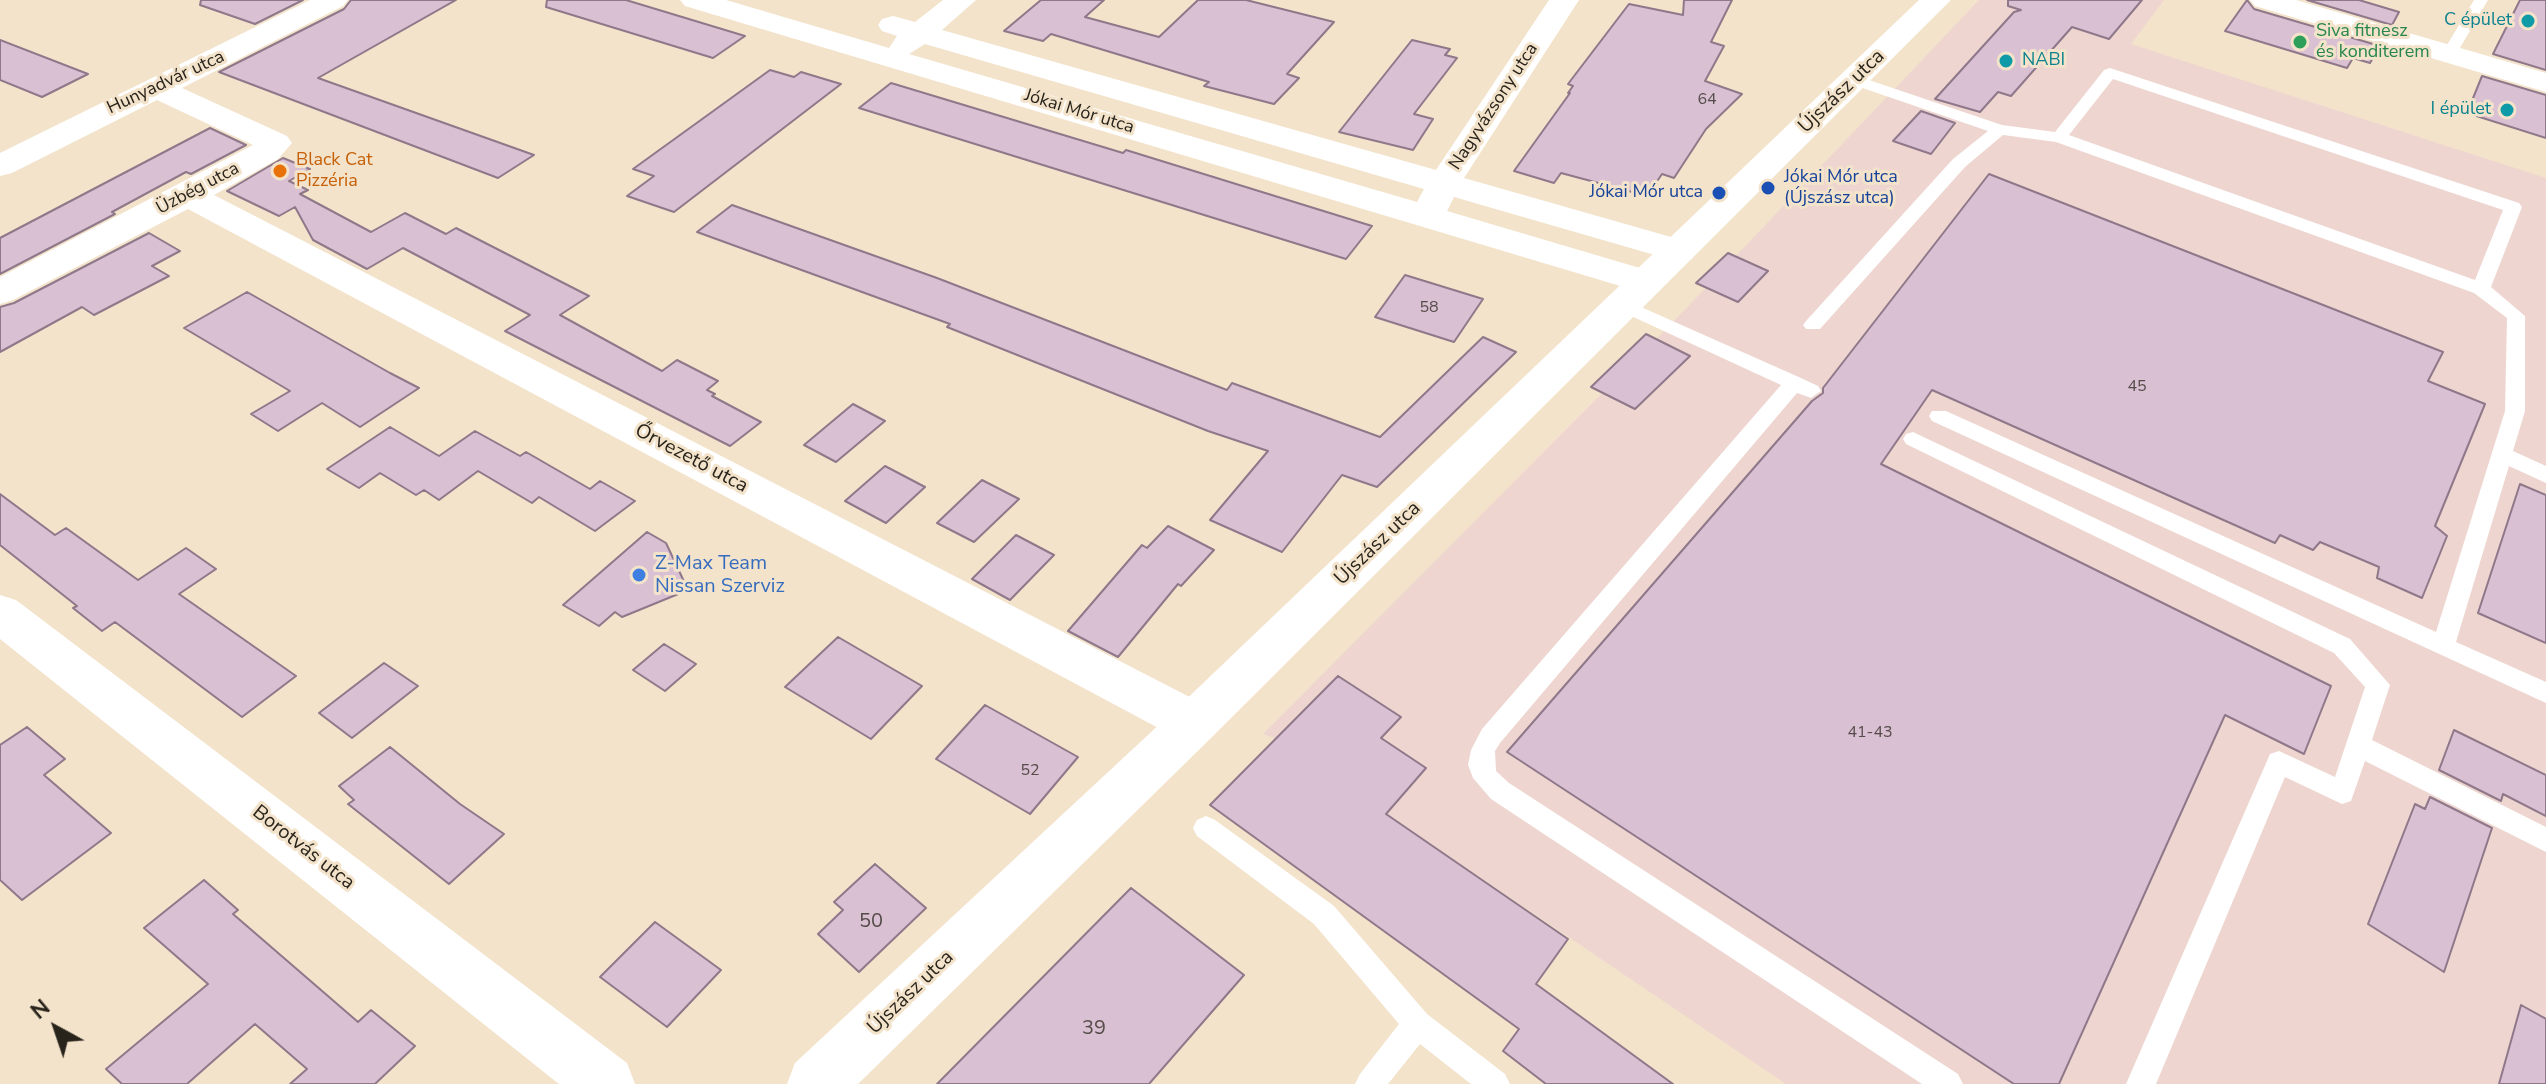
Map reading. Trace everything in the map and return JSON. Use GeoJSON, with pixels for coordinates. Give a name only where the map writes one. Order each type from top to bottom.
{"type":"FeatureCollection","features":[{"type":"Feature","properties":{"kind":"street","name":"Hunyadvár utca"},"geometry":{"type":"LineString","coordinates":[[0,166],[333,0]]}},
{"type":"Feature","properties":{"kind":"street","name":"Jókai Mór utca"},"geometry":{"type":"LineString","coordinates":[[695,0],[1650,279]]}},
{"type":"Feature","properties":{"kind":"street"},"geometry":{"type":"LineString","coordinates":[[889,55],[961,0]]}},
{"type":"Feature","properties":{"kind":"street","name":"Nagyvázsony utca"},"geometry":{"type":"LineString","coordinates":[[1427,216],[1443,185],[1564,0]]}},
{"type":"Feature","properties":{"kind":"street","name":"Újszász utca"},"geometry":{"type":"LineString","coordinates":[[816,1084],[1194,723],[1936,0]]}},
{"type":"Feature","properties":{"kind":"street"},"geometry":{"type":"LineString","coordinates":[[2265,0],[2546,83]]}},
{"type":"Feature","properties":{"kind":"street","name":"Jókai Mór utca"},"geometry":{"type":"LineString","coordinates":[[862,16],[1443,185],[1650,279]]}},
{"type":"Feature","properties":{"kind":"street","name":"Üzbég utca"},"geometry":{"type":"LineString","coordinates":[[0,292],[188,195],[266,152],[275,143],[155,87]]}},
{"type":"Feature","properties":{"kind":"street","name":"Őrvezető utca"},"geometry":{"type":"LineString","coordinates":[[188,195],[1194,723]]}},
{"type":"Feature","properties":{"kind":"street","name":"Borotvás utca"},"geometry":{"type":"LineString","coordinates":[[0,613],[606,1084]]}},
{"type":"Feature","properties":{"kind":"lane"},"geometry":{"type":"LineString","coordinates":[[2449,55],[2481,0]]}},
{"type":"Feature","properties":{"kind":"lane"},"geometry":{"type":"LineString","coordinates":[[2059,137],[2110,73],[2513,207],[2481,289]]}},
{"type":"Feature","properties":{"kind":"lane"},"geometry":{"type":"LineString","coordinates":[[1854,80],[1894,91],[2000,130],[2059,137],[2481,289],[2516,316],[2515,411],[2443,647]]}},
{"type":"Feature","properties":{"kind":"lane"},"geometry":{"type":"LineString","coordinates":[[1813,325],[1959,163],[2000,130]]}},
{"type":"Feature","properties":{"kind":"lane"},"geometry":{"type":"LineString","coordinates":[[1650,279],[1803,387],[1491,736],[1483,750],[1481,765],[1486,778],[1500,791],[1948,1084]]}},
{"type":"Feature","properties":{"kind":"lane"},"geometry":{"type":"LineString","coordinates":[[1939,416],[2546,693]]}},
{"type":"Feature","properties":{"kind":"lane"},"geometry":{"type":"LineString","coordinates":[[1913,439],[2342,646],[2378,685],[2342,793],[2279,762],[2141,1084]]}},
{"type":"Feature","properties":{"kind":"lane"},"geometry":{"type":"LineString","coordinates":[[2502,454],[2546,475]]}},
{"type":"Feature","properties":{"kind":"lane"},"geometry":{"type":"LineString","coordinates":[[2360,746],[2546,840]]}},
{"type":"Feature","properties":{"kind":"lane"},"geometry":{"type":"LineString","coordinates":[[1206,828],[1324,915],[1417,1024],[1495,1084]]}},
{"type":"Feature","properties":{"kind":"lane"},"geometry":{"type":"LineString","coordinates":[[1370,1084],[1417,1024]]}},
{"type":"Feature","properties":{"kind":"shaded area"},"geometry":{"type":"Polygon","coordinates":[[[1979,0],[2164,0],[2131,44],[2546,178],[2546,1084],[1786,1084],[1274,738],[1263,734],[1676,319],[1979,0]]]}},
{"type":"Feature","properties":{"kind":"building"},"geometry":{"type":"Polygon","coordinates":[[[201,0],[303,0],[255,24],[200,5],[201,0]]]}},
{"type":"Feature","properties":{"kind":"building"},"geometry":{"type":"Polygon","coordinates":[[[351,0],[456,0],[318,78],[534,155],[498,178],[219,72],[344,9],[351,0]]]}},
{"type":"Feature","properties":{"kind":"building"},"geometry":{"type":"Polygon","coordinates":[[[547,0],[626,0],[745,36],[713,58],[546,7],[547,0]]]}},
{"type":"Feature","properties":{"kind":"building"},"geometry":{"type":"Polygon","coordinates":[[[1041,0],[1104,0],[1085,17],[1159,37],[1198,0],[1246,0],[1334,22],[1287,74],[1299,78],[1274,104],[1204,86],[1209,82],[1051,34],[1043,41],[1004,31],[1041,0]]]}},
{"type":"Feature","properties":{"kind":"building"},"geometry":{"type":"Polygon","coordinates":[[[1684,0],[1732,0],[1711,42],[1724,46],[1705,81],[1742,94],[1706,129],[1674,178],[1662,174],[1647,196],[1561,173],[1554,183],[1514,171],[1570,93],[1573,86],[1568,84],[1629,4],[1683,15],[1684,0]]]}},
{"type":"Feature","properties":{"kind":"building","name":"NABI"},"geometry":{"type":"Polygon","coordinates":[[[2008,0],[2142,0],[2109,39],[2072,27],[2011,96],[1998,92],[1980,112],[1935,99],[2014,12],[2021,10],[2008,6],[2008,0]]]}},
{"type":"Feature","properties":{"kind":"building","name":"Siva fitnesz és konditerem"},"geometry":{"type":"Polygon","coordinates":[[[2247,0],[2254,9],[2380,46],[2370,63],[2353,58],[2347,68],[2225,31],[2247,0]]]}},
{"type":"Feature","properties":{"kind":"building"},"geometry":{"type":"Polygon","coordinates":[[[2307,0],[2359,0],[2399,12],[2392,25],[2307,0]]]}},
{"type":"Feature","properties":{"kind":"building","name":"C épület"},"geometry":{"type":"Polygon","coordinates":[[[2520,0],[2546,0],[2546,70],[2493,54],[2520,0]]]}},
{"type":"Feature","properties":{"kind":"building"},"geometry":{"type":"Polygon","coordinates":[[[0,40],[88,74],[42,97],[0,80],[0,40]]]}},
{"type":"Feature","properties":{"kind":"building"},"geometry":{"type":"Polygon","coordinates":[[[1412,40],[1450,49],[1445,55],[1457,58],[1414,114],[1433,119],[1413,150],[1339,132],[1412,40]]]}},
{"type":"Feature","properties":{"kind":"building"},"geometry":{"type":"Polygon","coordinates":[[[770,70],[794,77],[801,72],[841,84],[674,212],[627,196],[654,176],[633,169],[770,70]]]}},
{"type":"Feature","properties":{"kind":"building","name":"I épület"},"geometry":{"type":"Polygon","coordinates":[[[2482,76],[2546,95],[2546,138],[2467,113],[2482,76]]]}},
{"type":"Feature","properties":{"kind":"building"},"geometry":{"type":"Polygon","coordinates":[[[891,83],[1123,153],[1126,150],[1372,226],[1346,259],[859,108],[891,83]]]}},
{"type":"Feature","properties":{"kind":"building"},"geometry":{"type":"Polygon","coordinates":[[[1921,111],[1955,123],[1931,154],[1893,141],[1921,111]]]}},
{"type":"Feature","properties":{"kind":"building"},"geometry":{"type":"Polygon","coordinates":[[[210,128],[246,145],[191,174],[186,172],[112,212],[115,214],[0,274],[0,238],[210,128]]]}},
{"type":"Feature","properties":{"kind":"building"},"geometry":{"type":"Polygon","coordinates":[[[283,158],[310,169],[289,181],[308,190],[300,194],[371,232],[405,213],[446,234],[456,228],[589,296],[560,315],[662,371],[677,360],[718,381],[707,390],[715,394],[712,396],[761,422],[730,446],[505,331],[530,315],[403,248],[367,269],[313,240],[295,207],[279,216],[227,191],[283,158]]]}},
{"type":"Feature","properties":{"kind":"building"},"geometry":{"type":"Polygon","coordinates":[[[1989,174],[2443,352],[2428,381],[2485,404],[2435,526],[2447,536],[2422,598],[2377,578],[2379,567],[2320,542],[2313,550],[2280,535],[2275,543],[1932,390],[1881,464],[2331,686],[2304,754],[2225,715],[2059,1084],[2014,1084],[1507,752],[1812,401],[1823,393],[1823,388],[1989,174]]]}},
{"type":"Feature","properties":{"kind":"building"},"geometry":{"type":"Polygon","coordinates":[[[732,205],[937,278],[1227,390],[1232,383],[1380,437],[1483,337],[1516,352],[1377,487],[1342,475],[1282,552],[1210,520],[1268,451],[1208,431],[947,327],[950,324],[697,232],[732,205]]]}},
{"type":"Feature","properties":{"kind":"building"},"geometry":{"type":"Polygon","coordinates":[[[149,233],[180,251],[152,266],[169,276],[94,315],[82,307],[0,352],[0,307],[14,303],[149,233]]]}},
{"type":"Feature","properties":{"kind":"building"},"geometry":{"type":"Polygon","coordinates":[[[1728,253],[1768,271],[1738,302],[1696,283],[1728,253]]]}},
{"type":"Feature","properties":{"kind":"building"},"geometry":{"type":"Polygon","coordinates":[[[1405,275],[1483,299],[1454,342],[1375,317],[1405,275]]]}},
{"type":"Feature","properties":{"kind":"building"},"geometry":{"type":"Polygon","coordinates":[[[247,292],[419,388],[360,427],[322,403],[278,431],[251,414],[290,391],[184,328],[247,292]]]}},
{"type":"Feature","properties":{"kind":"building"},"geometry":{"type":"Polygon","coordinates":[[[1646,334],[1690,356],[1635,409],[1591,387],[1646,334]]]}},
{"type":"Feature","properties":{"kind":"building"},"geometry":{"type":"Polygon","coordinates":[[[853,404],[885,421],[836,462],[804,445],[853,404]]]}},
{"type":"Feature","properties":{"kind":"building"},"geometry":{"type":"Polygon","coordinates":[[[390,427],[439,456],[475,431],[520,456],[526,452],[590,489],[600,481],[635,501],[595,531],[539,497],[532,503],[478,471],[439,500],[424,490],[416,495],[380,473],[359,488],[327,469],[390,427]]]}},
{"type":"Feature","properties":{"kind":"building"},"geometry":{"type":"Polygon","coordinates":[[[885,466],[925,487],[886,523],[845,501],[885,466]]]}},
{"type":"Feature","properties":{"kind":"building"},"geometry":{"type":"Polygon","coordinates":[[[982,480],[1019,499],[974,542],[937,523],[982,480]]]}},
{"type":"Feature","properties":{"kind":"building"},"geometry":{"type":"Polygon","coordinates":[[[2520,484],[2546,495],[2546,643],[2478,613],[2520,484]]]}},
{"type":"Feature","properties":{"kind":"building"},"geometry":{"type":"Polygon","coordinates":[[[0,494],[55,535],[66,528],[138,580],[186,548],[216,569],[179,594],[296,676],[242,717],[115,622],[102,631],[73,608],[77,606],[0,545],[0,494]]]}},
{"type":"Feature","properties":{"kind":"building"},"geometry":{"type":"Polygon","coordinates":[[[1168,526],[1214,550],[1181,586],[1178,584],[1118,657],[1068,631],[1142,545],[1147,548],[1168,526]]]}},
{"type":"Feature","properties":{"kind":"building","name":"Z-Max Team Nissan Szerviz"},"geometry":{"type":"Polygon","coordinates":[[[647,532],[666,543],[688,590],[622,617],[615,612],[599,626],[563,605],[647,532]]]}},
{"type":"Feature","properties":{"kind":"building"},"geometry":{"type":"Polygon","coordinates":[[[1016,535],[1054,555],[1010,600],[972,579],[1016,535]]]}},
{"type":"Feature","properties":{"kind":"building"},"geometry":{"type":"Polygon","coordinates":[[[838,637],[922,686],[871,739],[785,687],[838,637]]]}},
{"type":"Feature","properties":{"kind":"building"},"geometry":{"type":"Polygon","coordinates":[[[664,644],[696,664],[665,691],[633,670],[664,644]]]}},
{"type":"Feature","properties":{"kind":"building"},"geometry":{"type":"Polygon","coordinates":[[[384,663],[418,686],[352,738],[319,713],[384,663]]]}},
{"type":"Feature","properties":{"kind":"building"},"geometry":{"type":"Polygon","coordinates":[[[1338,676],[1401,717],[1381,738],[1426,768],[1386,814],[1568,939],[1536,984],[1673,1084],[1546,1084],[1503,1051],[1519,1029],[1210,805],[1338,676]]]}},
{"type":"Feature","properties":{"kind":"building"},"geometry":{"type":"Polygon","coordinates":[[[985,705],[1078,757],[1030,814],[936,759],[985,705]]]}},
{"type":"Feature","properties":{"kind":"building"},"geometry":{"type":"Polygon","coordinates":[[[27,727],[65,759],[44,775],[111,833],[22,900],[0,880],[0,745],[27,727]]]}},
{"type":"Feature","properties":{"kind":"building"},"geometry":{"type":"Polygon","coordinates":[[[2454,730],[2546,775],[2546,816],[2503,794],[2501,801],[2439,770],[2454,730]]]}},
{"type":"Feature","properties":{"kind":"building"},"geometry":{"type":"Polygon","coordinates":[[[390,747],[460,804],[504,834],[449,884],[348,804],[354,800],[339,786],[390,747]]]}},
{"type":"Feature","properties":{"kind":"building"},"geometry":{"type":"Polygon","coordinates":[[[2430,797],[2492,828],[2444,972],[2368,924],[2415,804],[2425,809],[2430,797]]]}},
{"type":"Feature","properties":{"kind":"building"},"geometry":{"type":"Polygon","coordinates":[[[875,864],[926,908],[859,972],[818,934],[843,910],[834,902],[875,864]]]}},
{"type":"Feature","properties":{"kind":"building"},"geometry":{"type":"Polygon","coordinates":[[[204,880],[238,910],[233,914],[358,1022],[371,1010],[415,1046],[375,1084],[290,1084],[307,1069],[255,1024],[187,1084],[122,1084],[106,1069],[208,984],[144,928],[204,880]]]}},
{"type":"Feature","properties":{"kind":"building"},"geometry":{"type":"Polygon","coordinates":[[[1131,888],[1244,975],[1149,1084],[937,1084],[1131,888]]]}},
{"type":"Feature","properties":{"kind":"building"},"geometry":{"type":"Polygon","coordinates":[[[655,922],[721,970],[667,1027],[600,977],[655,922]]]}},
{"type":"Feature","properties":{"kind":"building"},"geometry":{"type":"Polygon","coordinates":[[[2521,1005],[2546,1019],[2546,1084],[2499,1084],[2521,1005]]]}},
{"type":"Feature","properties":{"kind":"place","name":"C épület"},"geometry":{"type":"Point","coordinates":[2528,21]}},
{"type":"Feature","properties":{"kind":"place","name":"Siva fitnesz és konditerem"},"geometry":{"type":"Point","coordinates":[2300,42]}},
{"type":"Feature","properties":{"kind":"place","name":"NABI"},"geometry":{"type":"Point","coordinates":[2006,61]}},
{"type":"Feature","properties":{"kind":"place","name":"I épület"},"geometry":{"type":"Point","coordinates":[2507,110]}},
{"type":"Feature","properties":{"kind":"place","name":"Black Cat Pizzéria"},"geometry":{"type":"Point","coordinates":[280,171]}},
{"type":"Feature","properties":{"kind":"place","name":"Jókai Mór utca (Újszász utca)"},"geometry":{"type":"Point","coordinates":[1768,188]}},
{"type":"Feature","properties":{"kind":"place","name":"Jókai Mór utca"},"geometry":{"type":"Point","coordinates":[1719,193]}},
{"type":"Feature","properties":{"kind":"place","name":"Z-Max Team Nissan Szerviz"},"geometry":{"type":"Point","coordinates":[639,575]}}]}
